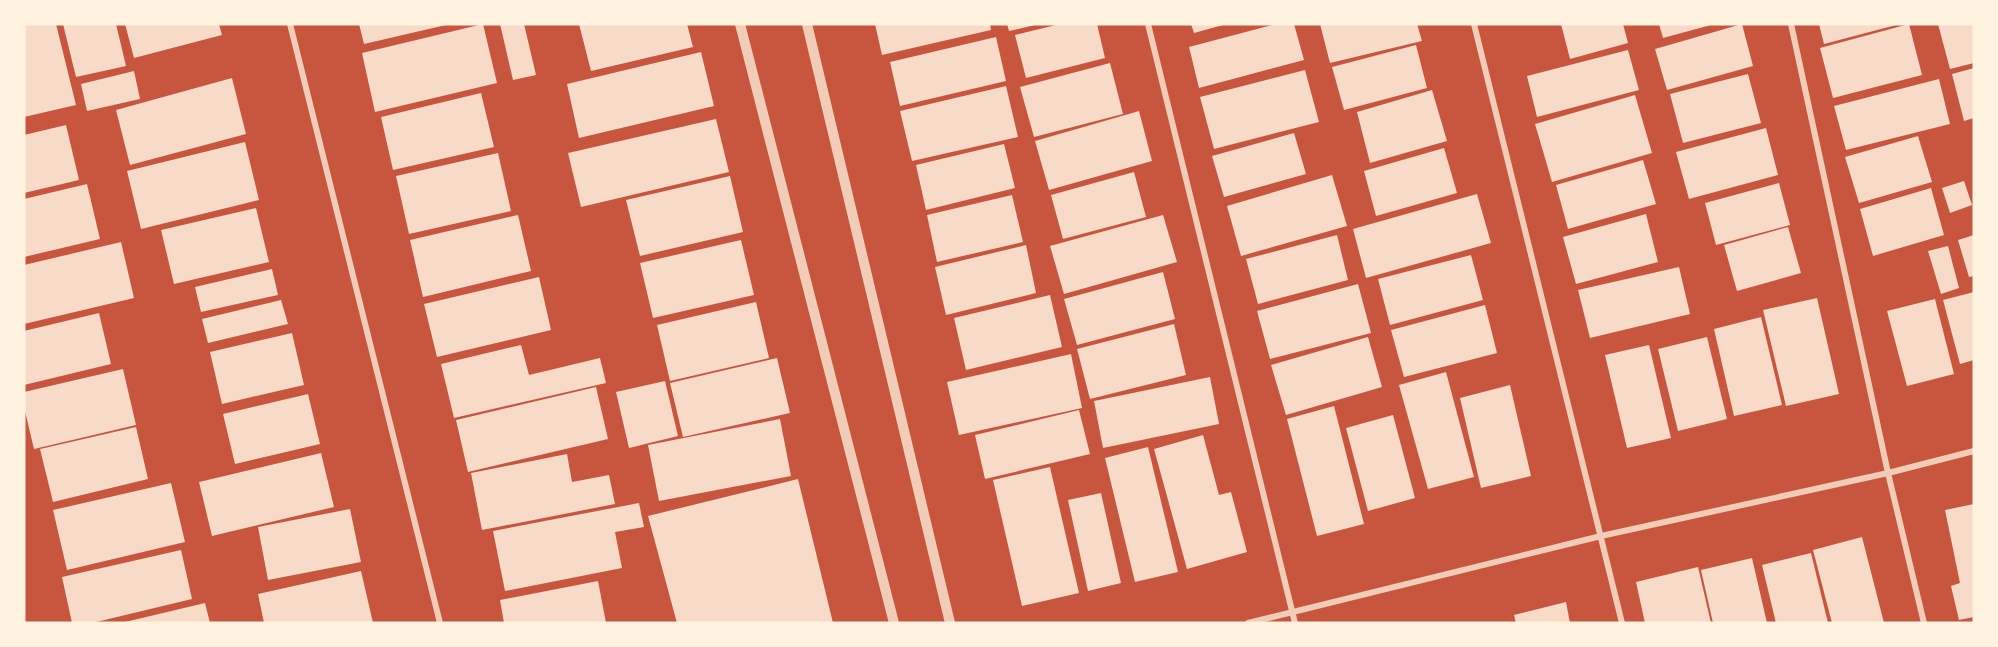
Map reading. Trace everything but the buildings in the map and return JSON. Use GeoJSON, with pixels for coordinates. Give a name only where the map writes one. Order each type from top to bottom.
{"type":"FeatureCollection","features":[{"type":"Feature","properties":{"kind":"street"},"geometry":{"type":"LineString","coordinates":[[290,24],[440,623]]}},
{"type":"Feature","properties":{"kind":"street"},"geometry":{"type":"LineString","coordinates":[[740,24],[894,623]]}},
{"type":"Feature","properties":{"kind":"street"},"geometry":{"type":"LineString","coordinates":[[807,24],[950,623]]}},
{"type":"Feature","properties":{"kind":"street"},"geometry":{"type":"LineString","coordinates":[[1148,24],[1295,623]]}},
{"type":"Feature","properties":{"kind":"street"},"geometry":{"type":"LineString","coordinates":[[1474,24],[1622,623]]}},
{"type":"Feature","properties":{"kind":"street"},"geometry":{"type":"LineString","coordinates":[[1791,24],[1888,473],[1924,623]]}},
{"type":"Feature","properties":{"kind":"street"},"geometry":{"type":"LineString","coordinates":[[1248,623],[1601,536],[1888,473],[1974,451]]}}]}
